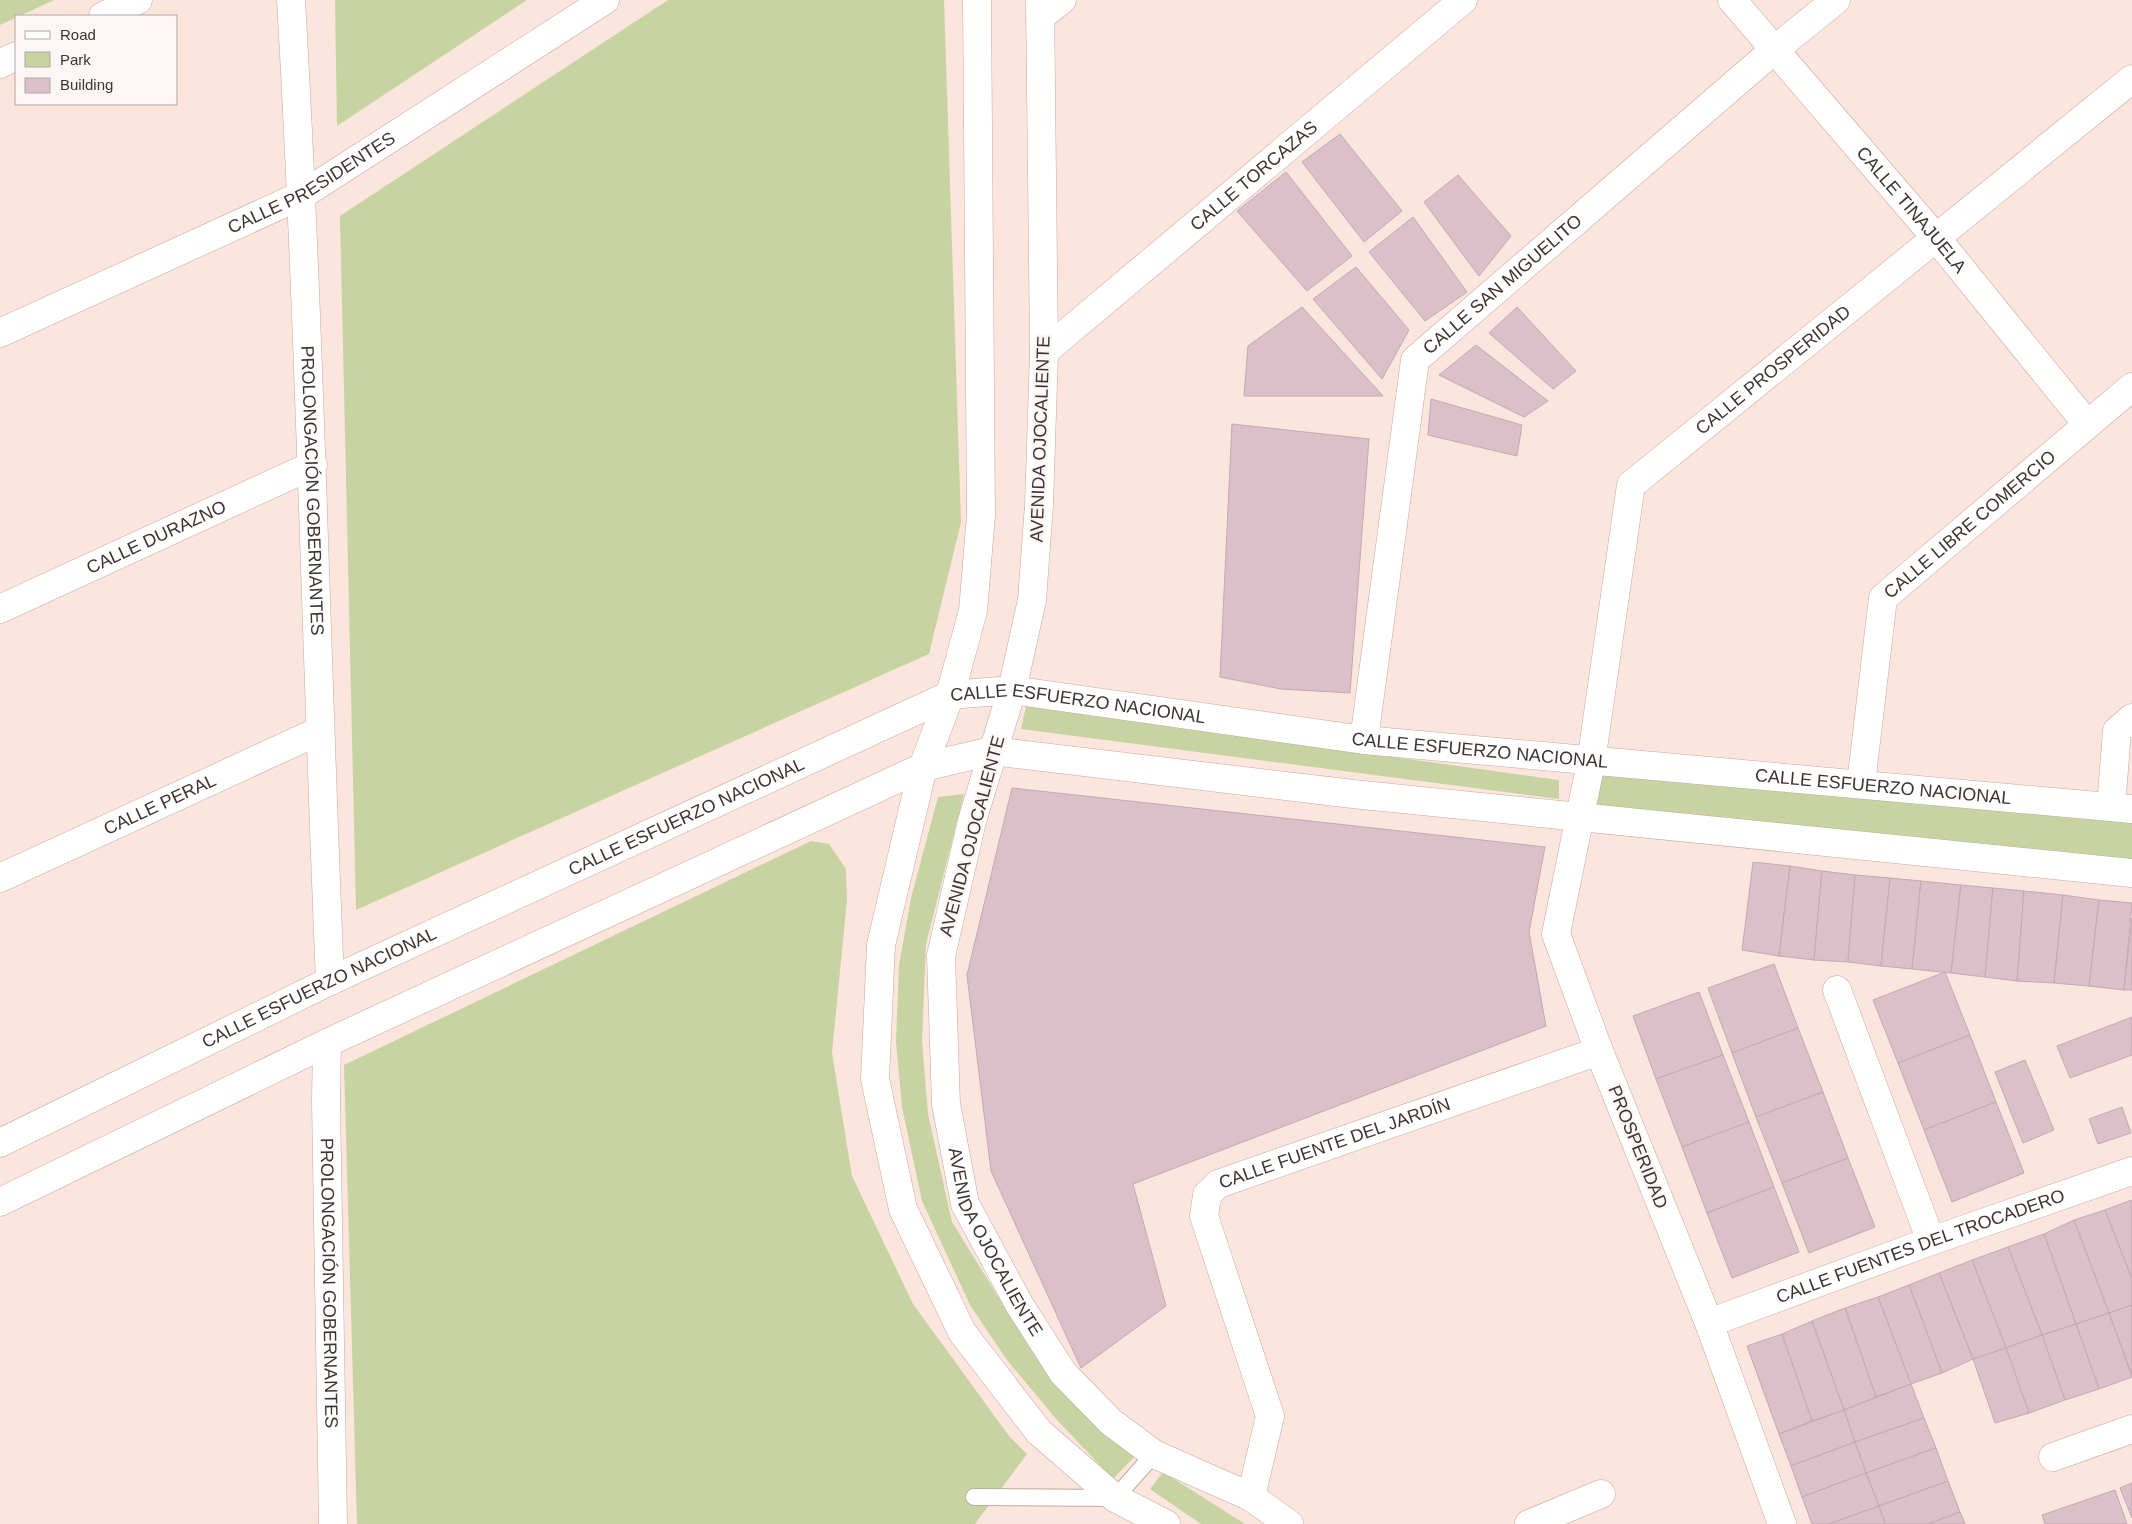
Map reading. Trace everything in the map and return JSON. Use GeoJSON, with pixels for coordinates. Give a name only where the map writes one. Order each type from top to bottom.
{"type":"FeatureCollection","features":[{"type":"Feature","properties":{"kind":"street"},"geometry":{"type":"LineString","coordinates":[[105,15],[138,0]]}},
{"type":"Feature","properties":{"kind":"street","name":"PROLONGACIÓN GOBERNANTES"},"geometry":{"type":"LineString","coordinates":[[291,0],[302,195],[313,465],[319,731],[330,981]]}},
{"type":"Feature","properties":{"kind":"street","name":"CALLE PRESIDENTES"},"geometry":{"type":"LineString","coordinates":[[0,333],[302,195],[605,0]]}},
{"type":"Feature","properties":{"kind":"street"},"geometry":{"type":"LineString","coordinates":[[976,0],[981,515],[973,611],[950,695],[923,767],[882,945],[875,1079],[903,1209],[962,1332],[1039,1432],[1115,1498],[1166,1524]]}},
{"type":"Feature","properties":{"kind":"street"},"geometry":{"type":"LineString","coordinates":[[1040,8],[1062,0]]}},
{"type":"Feature","properties":{"kind":"street","name":"CALLE TORCAZAS"},"geometry":{"type":"LineString","coordinates":[[1044,352],[1463,0]]}},
{"type":"Feature","properties":{"kind":"street","name":"CALLE TINAJUELA"},"geometry":{"type":"LineString","coordinates":[[1732,0],[1937,239],[2087,424]]}},
{"type":"Feature","properties":{"kind":"street","name":"CALLE SAN MIGUELITO"},"geometry":{"type":"LineString","coordinates":[[1364,740],[1415,360],[1774,50],[1836,0]]}},
{"type":"Feature","properties":{"kind":"street","name":"AVENIDA OJOCALIENTE"},"geometry":{"type":"LineString","coordinates":[[1040,8],[1044,352],[1039,505],[1032,600],[1012,690],[972,821],[942,956],[946,1104],[966,1204],[1019,1304],[1063,1373],[1110,1422],[1154,1454],[1251,1497],[1289,1524]]}},
{"type":"Feature","properties":{"kind":"street"},"geometry":{"type":"LineString","coordinates":[[0,64],[15,56]]}},
{"type":"Feature","properties":{"kind":"street","name":"CALLE PROSPERIDAD"},"geometry":{"type":"LineString","coordinates":[[1591,762],[1631,485],[1937,239],[2132,79]]}},
{"type":"Feature","properties":{"kind":"street","name":"CALLE LIBRE COMERCIO"},"geometry":{"type":"LineString","coordinates":[[1861,784],[1883,598],[2132,387]]}},
{"type":"Feature","properties":{"kind":"street","name":"CALLE DURAZNO"},"geometry":{"type":"LineString","coordinates":[[0,609],[313,465]]}},
{"type":"Feature","properties":{"kind":"street","name":"CALLE ESFUERZO NACIONAL"},"geometry":{"type":"LineString","coordinates":[[0,1143],[330,981],[950,695],[1012,690],[1364,740],[1591,762],[2122,808]]}},
{"type":"Feature","properties":{"kind":"street"},"geometry":{"type":"LineString","coordinates":[[2122,808],[2117,731],[2132,718]]}},
{"type":"Feature","properties":{"kind":"street","name":"CALLE PERAL"},"geometry":{"type":"LineString","coordinates":[[0,878],[319,731]]}},
{"type":"Feature","properties":{"kind":"street"},"geometry":{"type":"LineString","coordinates":[[0,1202],[327,1043],[923,767],[992,751],[1353,794],[2132,873]]}},
{"type":"Feature","properties":{"kind":"street","name":"PROSPERIDAD"},"geometry":{"type":"LineString","coordinates":[[1591,762],[1556,934],[1599,1051],[1709,1323],[1782,1524]]}},
{"type":"Feature","properties":{"kind":"street"},"geometry":{"type":"LineString","coordinates":[[1837,990],[1931,1241]]}},
{"type":"Feature","properties":{"kind":"street","name":"PROLONGACIÓN GOBERNANTES"},"geometry":{"type":"LineString","coordinates":[[327,1043],[326,1100],[333,1524]]}},
{"type":"Feature","properties":{"kind":"street","name":"CALLE FUENTE DEL JARDÍN"},"geometry":{"type":"LineString","coordinates":[[1251,1497],[1270,1416],[1204,1216],[1207,1195],[1218,1184],[1599,1051]]}},
{"type":"Feature","properties":{"kind":"street","name":"CALLE FUENTES DEL TROCADERO"},"geometry":{"type":"LineString","coordinates":[[1709,1323],[1931,1241],[2132,1171]]}},
{"type":"Feature","properties":{"kind":"street"},"geometry":{"type":"LineString","coordinates":[[2053,1457],[2132,1429]]}},
{"type":"Feature","properties":{"kind":"street"},"geometry":{"type":"LineString","coordinates":[[1536,1523],[1601,1494]]}},
{"type":"Feature","properties":{"kind":"lane"},"geometry":{"type":"LineString","coordinates":[[974,1497],[1115,1498],[1154,1454]]}},
{"type":"Feature","properties":{"kind":"green space"},"geometry":{"type":"Polygon","coordinates":[[[0,0],[54,0],[22,15],[15,15],[15,18],[0,25],[0,0]]]}},
{"type":"Feature","properties":{"kind":"green space"},"geometry":{"type":"Polygon","coordinates":[[[335,0],[527,0],[337,126],[335,0]]]}},
{"type":"Feature","properties":{"kind":"green space"},"geometry":{"type":"Polygon","coordinates":[[[668,0],[944,0],[961,522],[929,654],[356,910],[340,216],[668,0]]]}},
{"type":"Feature","properties":{"kind":"green space"},"geometry":{"type":"Polygon","coordinates":[[[1026,706],[1559,780],[1559,799],[1021,729],[1026,706]]]}},
{"type":"Feature","properties":{"kind":"green space"},"geometry":{"type":"Polygon","coordinates":[[[1600,772],[2132,822],[2132,860],[1596,806],[1600,772]]]}},
{"type":"Feature","properties":{"kind":"green space"},"geometry":{"type":"Polygon","coordinates":[[[964,794],[926,944],[922,1040],[928,1114],[952,1222],[1028,1345],[1075,1403],[1134,1457],[1113,1479],[1057,1420],[1007,1360],[970,1305],[922,1201],[902,1107],[896,1042],[899,965],[911,898],[938,797],[964,794]]]}},
{"type":"Feature","properties":{"kind":"green space"},"geometry":{"type":"Polygon","coordinates":[[[811,841],[829,844],[846,869],[847,900],[832,1053],[852,1176],[913,1304],[1009,1436],[1027,1454],[975,1524],[357,1524],[344,1065],[811,841]]]}},
{"type":"Feature","properties":{"kind":"green space"},"geometry":{"type":"Polygon","coordinates":[[[1163,1472],[1245,1524],[1201,1524],[1150,1489],[1163,1472]]]}},
{"type":"Feature","properties":{"kind":"building"},"geometry":{"type":"Polygon","coordinates":[[[1340,134],[1402,211],[1364,242],[1302,162],[1340,134]]]}},
{"type":"Feature","properties":{"kind":"building"},"geometry":{"type":"Polygon","coordinates":[[[1286,172],[1352,256],[1307,291],[1237,211],[1286,172]]]}},
{"type":"Feature","properties":{"kind":"building"},"geometry":{"type":"Polygon","coordinates":[[[1458,175],[1511,236],[1479,276],[1424,202],[1458,175]]]}},
{"type":"Feature","properties":{"kind":"building"},"geometry":{"type":"Polygon","coordinates":[[[1413,217],[1467,292],[1425,321],[1369,252],[1413,217]]]}},
{"type":"Feature","properties":{"kind":"building"},"geometry":{"type":"Polygon","coordinates":[[[1356,267],[1409,330],[1382,379],[1313,299],[1356,267]]]}},
{"type":"Feature","properties":{"kind":"building"},"geometry":{"type":"Polygon","coordinates":[[[1302,307],[1383,396],[1244,396],[1248,346],[1302,307]]]}},
{"type":"Feature","properties":{"kind":"building"},"geometry":{"type":"Polygon","coordinates":[[[1517,307],[1576,371],[1553,389],[1489,333],[1517,307]]]}},
{"type":"Feature","properties":{"kind":"building"},"geometry":{"type":"Polygon","coordinates":[[[1476,345],[1548,401],[1524,417],[1439,375],[1476,345]]]}},
{"type":"Feature","properties":{"kind":"building"},"geometry":{"type":"Polygon","coordinates":[[[1431,399],[1522,425],[1517,456],[1428,435],[1431,399]]]}},
{"type":"Feature","properties":{"kind":"building"},"geometry":{"type":"Polygon","coordinates":[[[1232,424],[1369,439],[1350,693],[1281,689],[1220,677],[1232,424]]]}},
{"type":"Feature","properties":{"kind":"building"},"geometry":{"type":"Polygon","coordinates":[[[1012,788],[1545,847],[1529,932],[1546,1026],[1133,1184],[1166,1306],[1081,1368],[991,1171],[967,975],[1012,788]]]}},
{"type":"Feature","properties":{"kind":"building"},"geometry":{"type":"Polygon","coordinates":[[[1753,862],[1790,866],[1779,956],[1742,950],[1753,862]]]}},
{"type":"Feature","properties":{"kind":"building"},"geometry":{"type":"Polygon","coordinates":[[[1790,866],[1822,871],[1814,960],[1779,956],[1790,866]]]}},
{"type":"Feature","properties":{"kind":"building"},"geometry":{"type":"Polygon","coordinates":[[[1822,871],[1855,875],[1848,962],[1814,960],[1822,871]]]}},
{"type":"Feature","properties":{"kind":"building"},"geometry":{"type":"Polygon","coordinates":[[[1855,875],[1890,878],[1881,966],[1848,962],[1855,875]]]}},
{"type":"Feature","properties":{"kind":"building"},"geometry":{"type":"Polygon","coordinates":[[[1890,878],[1921,881],[1912,969],[1881,966],[1890,878]]]}},
{"type":"Feature","properties":{"kind":"building"},"geometry":{"type":"Polygon","coordinates":[[[1921,881],[1961,885],[1951,973],[1912,969],[1921,881]]]}},
{"type":"Feature","properties":{"kind":"building"},"geometry":{"type":"Polygon","coordinates":[[[1961,885],[1993,888],[1985,977],[1951,973],[1961,885]]]}},
{"type":"Feature","properties":{"kind":"building"},"geometry":{"type":"Polygon","coordinates":[[[1993,888],[2024,891],[2017,981],[1985,977],[1993,888]]]}},
{"type":"Feature","properties":{"kind":"building"},"geometry":{"type":"Polygon","coordinates":[[[2024,891],[2063,895],[2054,983],[2017,981],[2024,891]]]}},
{"type":"Feature","properties":{"kind":"building"},"geometry":{"type":"Polygon","coordinates":[[[2063,895],[2099,900],[2089,986],[2054,983],[2063,895]]]}},
{"type":"Feature","properties":{"kind":"building"},"geometry":{"type":"Polygon","coordinates":[[[2099,900],[2132,903],[2124,990],[2089,986],[2099,900]]]}},
{"type":"Feature","properties":{"kind":"building"},"geometry":{"type":"Polygon","coordinates":[[[2132,918],[2132,990],[2124,990],[2132,918]]]}},
{"type":"Feature","properties":{"kind":"building"},"geometry":{"type":"Polygon","coordinates":[[[1774,964],[1798,1028],[1732,1053],[1708,988],[1774,964]]]}},
{"type":"Feature","properties":{"kind":"building"},"geometry":{"type":"Polygon","coordinates":[[[1945,972],[1970,1035],[1898,1063],[1873,1000],[1945,972]]]}},
{"type":"Feature","properties":{"kind":"building"},"geometry":{"type":"Polygon","coordinates":[[[1699,992],[1723,1055],[1656,1079],[1633,1016],[1699,992]]]}},
{"type":"Feature","properties":{"kind":"building"},"geometry":{"type":"Polygon","coordinates":[[[2132,1017],[2132,1055],[2070,1078],[2057,1046],[2132,1017]]]}},
{"type":"Feature","properties":{"kind":"building"},"geometry":{"type":"Polygon","coordinates":[[[1798,1028],[1823,1092],[1756,1117],[1732,1053],[1798,1028]]]}},
{"type":"Feature","properties":{"kind":"building"},"geometry":{"type":"Polygon","coordinates":[[[1970,1035],[1996,1102],[1924,1130],[1898,1063],[1970,1035]]]}},
{"type":"Feature","properties":{"kind":"building"},"geometry":{"type":"Polygon","coordinates":[[[1723,1055],[1749,1122],[1682,1147],[1656,1079],[1723,1055]]]}},
{"type":"Feature","properties":{"kind":"building"},"geometry":{"type":"Polygon","coordinates":[[[2025,1060],[2054,1130],[2023,1143],[1995,1072],[2025,1060]]]}},
{"type":"Feature","properties":{"kind":"building"},"geometry":{"type":"Polygon","coordinates":[[[1823,1092],[1848,1158],[1782,1183],[1756,1117],[1823,1092]]]}},
{"type":"Feature","properties":{"kind":"building"},"geometry":{"type":"Polygon","coordinates":[[[1996,1102],[2024,1173],[1952,1202],[1924,1130],[1996,1102]]]}},
{"type":"Feature","properties":{"kind":"building"},"geometry":{"type":"Polygon","coordinates":[[[2122,1107],[2131,1133],[2098,1144],[2089,1119],[2122,1107]]]}},
{"type":"Feature","properties":{"kind":"building"},"geometry":{"type":"Polygon","coordinates":[[[1749,1122],[1774,1187],[1707,1213],[1682,1147],[1749,1122]]]}},
{"type":"Feature","properties":{"kind":"building"},"geometry":{"type":"Polygon","coordinates":[[[1848,1158],[1875,1227],[1809,1253],[1782,1183],[1848,1158]]]}},
{"type":"Feature","properties":{"kind":"building"},"geometry":{"type":"Polygon","coordinates":[[[1774,1187],[1799,1252],[1732,1278],[1707,1213],[1774,1187]]]}},
{"type":"Feature","properties":{"kind":"building"},"geometry":{"type":"Polygon","coordinates":[[[2132,1200],[2132,1279],[2105,1210],[2132,1200]]]}},
{"type":"Feature","properties":{"kind":"building"},"geometry":{"type":"Polygon","coordinates":[[[2105,1210],[2132,1279],[2132,1305],[2109,1313],[2074,1220],[2105,1210]]]}},
{"type":"Feature","properties":{"kind":"building"},"geometry":{"type":"Polygon","coordinates":[[[2074,1220],[2109,1313],[2076,1324],[2044,1234],[2074,1220]]]}},
{"type":"Feature","properties":{"kind":"building"},"geometry":{"type":"Polygon","coordinates":[[[2044,1234],[2076,1324],[2042,1335],[2008,1247],[2044,1234]]]}},
{"type":"Feature","properties":{"kind":"building"},"geometry":{"type":"Polygon","coordinates":[[[2008,1247],[2042,1335],[2006,1348],[1972,1260],[2008,1247]]]}},
{"type":"Feature","properties":{"kind":"building"},"geometry":{"type":"Polygon","coordinates":[[[1972,1260],[2006,1348],[1973,1359],[1939,1273],[1972,1260]]]}},
{"type":"Feature","properties":{"kind":"building"},"geometry":{"type":"Polygon","coordinates":[[[1939,1273],[1973,1359],[1942,1373],[1909,1285],[1939,1273]]]}},
{"type":"Feature","properties":{"kind":"building"},"geometry":{"type":"Polygon","coordinates":[[[1909,1285],[1942,1373],[1911,1384],[1878,1297],[1909,1285]]]}},
{"type":"Feature","properties":{"kind":"building"},"geometry":{"type":"Polygon","coordinates":[[[1878,1297],[1911,1384],[1876,1397],[1845,1308],[1878,1297]]]}},
{"type":"Feature","properties":{"kind":"building"},"geometry":{"type":"Polygon","coordinates":[[[2132,1305],[2132,1375],[2109,1313],[2132,1305]]]}},
{"type":"Feature","properties":{"kind":"building"},"geometry":{"type":"Polygon","coordinates":[[[1845,1308],[1876,1397],[1844,1410],[1812,1321],[1845,1308]]]}},
{"type":"Feature","properties":{"kind":"building"},"geometry":{"type":"Polygon","coordinates":[[[2109,1313],[2132,1377],[2099,1389],[2076,1324],[2109,1313]]]}},
{"type":"Feature","properties":{"kind":"building"},"geometry":{"type":"Polygon","coordinates":[[[1812,1321],[1844,1410],[1812,1421],[1782,1334],[1812,1321]]]}},
{"type":"Feature","properties":{"kind":"building"},"geometry":{"type":"Polygon","coordinates":[[[2076,1324],[2099,1389],[2065,1400],[2042,1335],[2076,1324]]]}},
{"type":"Feature","properties":{"kind":"building"},"geometry":{"type":"Polygon","coordinates":[[[1782,1334],[1812,1421],[1779,1434],[1747,1346],[1782,1334]]]}},
{"type":"Feature","properties":{"kind":"building"},"geometry":{"type":"Polygon","coordinates":[[[2042,1335],[2065,1400],[2029,1413],[2006,1348],[2042,1335]]]}},
{"type":"Feature","properties":{"kind":"building"},"geometry":{"type":"Polygon","coordinates":[[[2006,1348],[2029,1413],[1995,1423],[1973,1359],[2006,1348]]]}},
{"type":"Feature","properties":{"kind":"building"},"geometry":{"type":"Polygon","coordinates":[[[1911,1384],[1924,1418],[1855,1442],[1844,1410],[1911,1384]]]}},
{"type":"Feature","properties":{"kind":"building"},"geometry":{"type":"Polygon","coordinates":[[[1844,1410],[1855,1442],[1791,1466],[1779,1434],[1844,1410]]]}},
{"type":"Feature","properties":{"kind":"building"},"geometry":{"type":"Polygon","coordinates":[[[1924,1418],[1936,1448],[1866,1473],[1855,1442],[1924,1418]]]}},
{"type":"Feature","properties":{"kind":"building"},"geometry":{"type":"Polygon","coordinates":[[[1855,1442],[1866,1473],[1802,1497],[1791,1466],[1855,1442]]]}},
{"type":"Feature","properties":{"kind":"building"},"geometry":{"type":"Polygon","coordinates":[[[1936,1448],[1948,1481],[1879,1506],[1866,1473],[1936,1448]]]}},
{"type":"Feature","properties":{"kind":"building"},"geometry":{"type":"Polygon","coordinates":[[[1866,1473],[1879,1506],[1829,1524],[1812,1524],[1802,1497],[1866,1473]]]}},
{"type":"Feature","properties":{"kind":"building"},"geometry":{"type":"Polygon","coordinates":[[[1948,1481],[1960,1512],[1928,1524],[1885,1524],[1879,1506],[1948,1481]]]}},
{"type":"Feature","properties":{"kind":"building"},"geometry":{"type":"Polygon","coordinates":[[[2132,1483],[2132,1518],[2120,1488],[2132,1483]]]}},
{"type":"Feature","properties":{"kind":"building"},"geometry":{"type":"Polygon","coordinates":[[[2115,1490],[2127,1524],[2045,1524],[2042,1515],[2115,1490]]]}},
{"type":"Feature","properties":{"kind":"building"},"geometry":{"type":"Polygon","coordinates":[[[1879,1506],[1885,1524],[1829,1524],[1879,1506]]]}},
{"type":"Feature","properties":{"kind":"building"},"geometry":{"type":"Polygon","coordinates":[[[1960,1512],[1965,1524],[1928,1524],[1960,1512]]]}}]}
